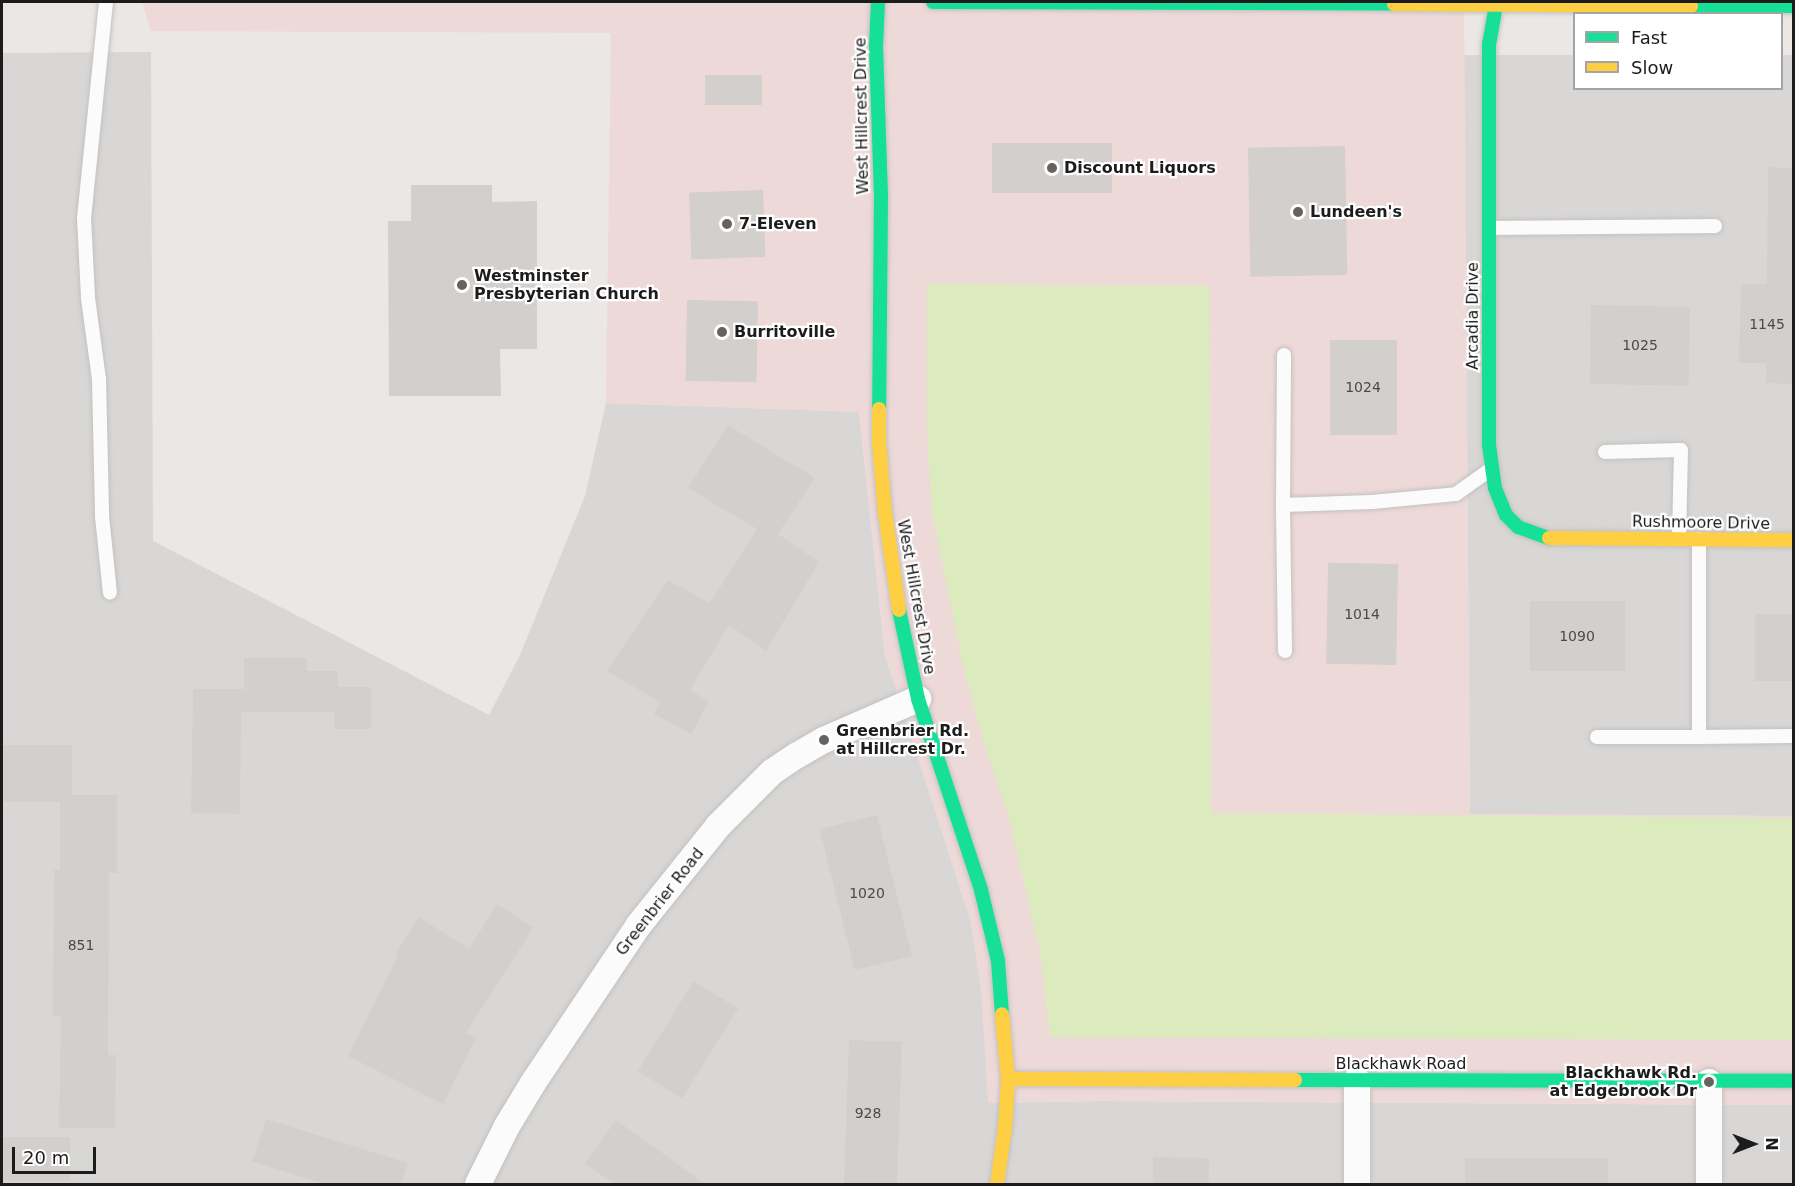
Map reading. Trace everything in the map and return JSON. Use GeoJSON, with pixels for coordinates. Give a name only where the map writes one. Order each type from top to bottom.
{"type":"FeatureCollection","features":[{"type":"Feature","properties":{"kind":"street","name":"West Hillcrest Drive"},"geometry":{"type":"LineString","coordinates":[[878,2],[876,46],[881,197],[879,442],[885,513],[898,604],[918,699],[981,891],[998,961],[1008,1079],[1005,1128],[997,1185]]}},
{"type":"Feature","properties":{"kind":"street"},"geometry":{"type":"LineString","coordinates":[[933,2],[1794,6]]}},
{"type":"Feature","properties":{"kind":"street","name":"Arcadia Drive"},"geometry":{"type":"LineString","coordinates":[[1496,5],[1489,44],[1491,469],[1495,488],[1506,515],[1518,526],[1534,534],[1554,539],[1608,539]]}},
{"type":"Feature","properties":{"kind":"street","name":"Rushmoore Drive"},"geometry":{"type":"LineString","coordinates":[[1608,539],[1794,540]]}},
{"type":"Feature","properties":{"kind":"street","name":"Greenbrier Road"},"geometry":{"type":"LineString","coordinates":[[478,1185],[507,1126],[552,1054],[638,927],[718,826],[772,772],[796,756],[824,740],[918,699]]}},
{"type":"Feature","properties":{"kind":"street","name":"Blackhawk Road"},"geometry":{"type":"LineString","coordinates":[[1008,1079],[1794,1081]]}},
{"type":"Feature","properties":{"kind":"street"},"geometry":{"type":"LineString","coordinates":[[1357,1080],[1357,1185]]}},
{"type":"Feature","properties":{"kind":"street"},"geometry":{"type":"LineString","coordinates":[[1709,1082],[1709,1185]]}},
{"type":"Feature","properties":{"kind":"lane"},"geometry":{"type":"LineString","coordinates":[[106,2],[84,218],[88,298],[99,379],[102,516],[110,593]]}},
{"type":"Feature","properties":{"kind":"lane"},"geometry":{"type":"LineString","coordinates":[[1489,228],[1715,226]]}},
{"type":"Feature","properties":{"kind":"lane"},"geometry":{"type":"LineString","coordinates":[[1284,355],[1283,505],[1286,651]]}},
{"type":"Feature","properties":{"kind":"lane"},"geometry":{"type":"LineString","coordinates":[[1605,452],[1681,450],[1679,539]]}},
{"type":"Feature","properties":{"kind":"lane"},"geometry":{"type":"LineString","coordinates":[[1283,505],[1372,502],[1456,494],[1491,469]]}},
{"type":"Feature","properties":{"kind":"lane"},"geometry":{"type":"LineString","coordinates":[[1699,539],[1699,737]]}},
{"type":"Feature","properties":{"kind":"lane"},"geometry":{"type":"LineString","coordinates":[[1597,737],[1790,736]]}},
{"type":"Feature","properties":{"kind":"shaded area"},"geometry":{"type":"Polygon","coordinates":[[[142,2],[1464,2],[1470,814],[1793,816],[1793,1105],[1103,1101],[988,1103],[981,989],[971,922],[885,655],[859,412],[606,403],[611,33],[151,31],[142,2]]]}},
{"type":"Feature","properties":{"kind":"shaded area"},"geometry":{"type":"Polygon","coordinates":[[[151,52],[153,541],[489,715],[520,655],[585,496],[606,403],[859,412],[885,655],[971,922],[981,989],[989,1103],[1103,1101],[1793,1105],[1793,1184],[2,1184],[2,53],[151,52]]]}},
{"type":"Feature","properties":{"kind":"shaded area"},"geometry":{"type":"Polygon","coordinates":[[[1464,55],[1573,55],[1573,90],[1783,90],[1783,55],[1793,55],[1793,816],[1470,814],[1464,55]]]}},
{"type":"Feature","properties":{"kind":"green space"},"geometry":{"type":"Polygon","coordinates":[[[927,284],[1209,286],[1211,813],[1793,818],[1793,1040],[1050,1037],[1040,952],[1008,814],[984,743],[964,670],[932,511],[927,434],[927,284]]]}},
{"type":"Feature","properties":{"kind":"building"},"geometry":{"type":"Polygon","coordinates":[[[705,75],[762,75],[762,105],[705,105],[705,75]]]}},
{"type":"Feature","properties":{"kind":"building","name":"Discount Liquors"},"geometry":{"type":"Polygon","coordinates":[[[992,143],[1112,143],[1112,193],[992,193],[992,143]]]}},
{"type":"Feature","properties":{"kind":"building","name":"Lundeen's"},"geometry":{"type":"Polygon","coordinates":[[[1345,146],[1347,275],[1250,277],[1248,148],[1345,146]]]}},
{"type":"Feature","properties":{"kind":"building"},"geometry":{"type":"Polygon","coordinates":[[[1768,167],[1794,168],[1794,384],[1766,383],[1766,363],[1739,363],[1741,284],[1767,284],[1768,167]]]}},
{"type":"Feature","properties":{"kind":"building","name":"Westminster Presbyterian Church"},"geometry":{"type":"Polygon","coordinates":[[[411,185],[492,185],[492,202],[537,201],[537,349],[500,349],[501,396],[389,396],[388,221],[411,221],[411,185]]]}},
{"type":"Feature","properties":{"kind":"building","name":"7-Eleven"},"geometry":{"type":"Polygon","coordinates":[[[763,190],[765,257],[691,260],[689,193],[763,190]]]}},
{"type":"Feature","properties":{"kind":"building","name":"Burritoville"},"geometry":{"type":"Polygon","coordinates":[[[687,300],[758,301],[757,382],[686,381],[687,300]]]}},
{"type":"Feature","properties":{"kind":"building"},"geometry":{"type":"Polygon","coordinates":[[[1591,305],[1690,307],[1689,386],[1590,384],[1591,305]]]}},
{"type":"Feature","properties":{"kind":"building"},"geometry":{"type":"Polygon","coordinates":[[[1330,340],[1397,340],[1397,435],[1330,435],[1330,340]]]}},
{"type":"Feature","properties":{"kind":"building"},"geometry":{"type":"Polygon","coordinates":[[[728,425],[815,478],[778,534],[819,562],[766,651],[729,625],[690,690],[709,701],[691,734],[654,714],[660,702],[607,671],[668,580],[710,603],[757,529],[688,488],[728,425]]]}},
{"type":"Feature","properties":{"kind":"building"},"geometry":{"type":"Polygon","coordinates":[[[1328,563],[1398,564],[1396,665],[1326,664],[1328,563]]]}},
{"type":"Feature","properties":{"kind":"building"},"geometry":{"type":"Polygon","coordinates":[[[1530,601],[1625,601],[1625,671],[1530,671],[1530,601]]]}},
{"type":"Feature","properties":{"kind":"building"},"geometry":{"type":"Polygon","coordinates":[[[1755,614],[1794,614],[1794,681],[1755,681],[1755,614]]]}},
{"type":"Feature","properties":{"kind":"building"},"geometry":{"type":"Polygon","coordinates":[[[244,658],[307,658],[307,671],[338,671],[338,687],[371,687],[371,729],[334,729],[334,712],[241,712],[240,814],[191,813],[193,689],[244,689],[244,658]]]}},
{"type":"Feature","properties":{"kind":"building"},"geometry":{"type":"Polygon","coordinates":[[[2,745],[72,745],[72,795],[117,795],[117,873],[109,873],[108,1055],[116,1055],[115,1128],[59,1128],[61,1016],[53,1016],[54,870],[60,870],[60,802],[2,802],[2,745]]]}},
{"type":"Feature","properties":{"kind":"building"},"geometry":{"type":"Polygon","coordinates":[[[877,815],[912,956],[855,970],[820,829],[877,815]]]}},
{"type":"Feature","properties":{"kind":"building"},"geometry":{"type":"Polygon","coordinates":[[[497,904],[533,928],[466,1033],[476,1038],[443,1104],[348,1056],[398,955],[396,953],[419,917],[469,949],[497,904]]]}},
{"type":"Feature","properties":{"kind":"building"},"geometry":{"type":"Polygon","coordinates":[[[694,981],[738,1009],[682,1098],[638,1071],[694,981]]]}},
{"type":"Feature","properties":{"kind":"building"},"geometry":{"type":"Polygon","coordinates":[[[849,1040],[902,1042],[897,1184],[844,1184],[849,1040]]]}},
{"type":"Feature","properties":{"kind":"building"},"geometry":{"type":"Polygon","coordinates":[[[266,1119],[408,1163],[401,1185],[327,1185],[252,1161],[266,1119]]]}},
{"type":"Feature","properties":{"kind":"building"},"geometry":{"type":"Polygon","coordinates":[[[616,1120],[707,1185],[615,1185],[585,1163],[616,1120]]]}},
{"type":"Feature","properties":{"kind":"building"},"geometry":{"type":"Polygon","coordinates":[[[2,1137],[70,1137],[70,1181],[2,1181],[2,1137]]]}},
{"type":"Feature","properties":{"kind":"building"},"geometry":{"type":"Polygon","coordinates":[[[1153,1157],[1209,1158],[1209,1184],[1153,1184],[1153,1157]]]}},
{"type":"Feature","properties":{"kind":"building"},"geometry":{"type":"Polygon","coordinates":[[[1465,1158],[1608,1158],[1608,1184],[1465,1184],[1465,1158]]]}},
{"type":"Feature","properties":{"kind":"traffic: fast"},"geometry":{"type":"LineString","coordinates":[[878,2],[876,46],[881,197],[879,409]]}},
{"type":"Feature","properties":{"kind":"traffic: fast"},"geometry":{"type":"LineString","coordinates":[[933,2],[1394,4]]}},
{"type":"Feature","properties":{"kind":"traffic: fast"},"geometry":{"type":"LineString","coordinates":[[1496,5],[1489,43],[1489,445],[1495,488],[1506,515],[1518,527],[1549,538]]}},
{"type":"Feature","properties":{"kind":"traffic: fast"},"geometry":{"type":"LineString","coordinates":[[1691,6],[1794,6]]}},
{"type":"Feature","properties":{"kind":"traffic: fast"},"geometry":{"type":"LineString","coordinates":[[899,610],[918,699],[981,890],[998,961],[1002,1014]]}},
{"type":"Feature","properties":{"kind":"traffic: fast"},"geometry":{"type":"LineString","coordinates":[[1295,1080],[1794,1081]]}},
{"type":"Feature","properties":{"kind":"traffic: slow"},"geometry":{"type":"LineString","coordinates":[[1394,4],[1691,6]]}},
{"type":"Feature","properties":{"kind":"traffic: slow"},"geometry":{"type":"LineString","coordinates":[[879,409],[879,442],[885,513],[899,610]]}},
{"type":"Feature","properties":{"kind":"traffic: slow"},"geometry":{"type":"LineString","coordinates":[[1549,538],[1794,540]]}},
{"type":"Feature","properties":{"kind":"traffic: slow"},"geometry":{"type":"LineString","coordinates":[[997,1184],[1005,1128],[1008,1079],[1002,1014]]}},
{"type":"Feature","properties":{"kind":"traffic: slow"},"geometry":{"type":"LineString","coordinates":[[1008,1079],[1295,1080]]}},
{"type":"Feature","properties":{"kind":"place","name":"Discount Liquors"},"geometry":{"type":"Point","coordinates":[1052,168]}},
{"type":"Feature","properties":{"kind":"place","name":"Lundeen's"},"geometry":{"type":"Point","coordinates":[1298,212]}},
{"type":"Feature","properties":{"kind":"place","name":"7-Eleven"},"geometry":{"type":"Point","coordinates":[727,224]}},
{"type":"Feature","properties":{"kind":"place","name":"Westminster Presbyterian Church"},"geometry":{"type":"Point","coordinates":[462,285]}},
{"type":"Feature","properties":{"kind":"place","name":"Burritoville"},"geometry":{"type":"Point","coordinates":[722,332]}},
{"type":"Feature","properties":{"kind":"place","name":"Greenbrier Rd. at Hillcrest Dr."},"geometry":{"type":"Point","coordinates":[824,740]}},
{"type":"Feature","properties":{"kind":"place","name":"Blackhawk Rd. at Edgebrook Dr"},"geometry":{"type":"Point","coordinates":[1709,1082]}}]}
